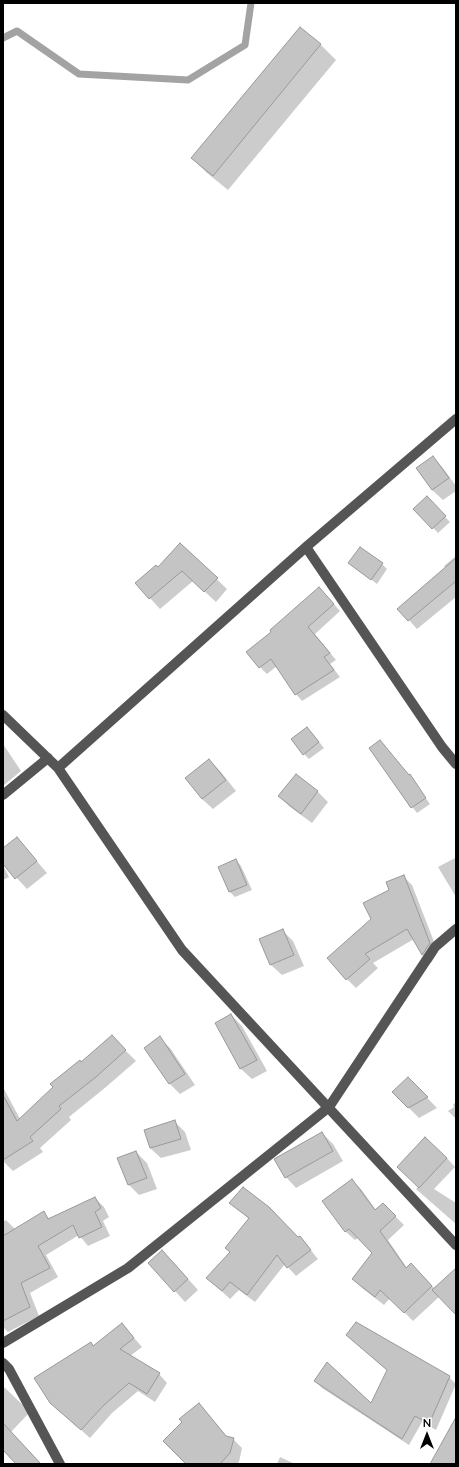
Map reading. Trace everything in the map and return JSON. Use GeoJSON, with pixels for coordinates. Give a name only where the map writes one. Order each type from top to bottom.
{"type":"FeatureCollection","features":[{"type":"Feature","properties":{"kind":"street"},"geometry":{"type":"LineString","coordinates":[[58,768],[306,547],[456,419]]}},
{"type":"Feature","properties":{"kind":"street"},"geometry":{"type":"LineString","coordinates":[[306,547],[442,747],[456,764]]}},
{"type":"Feature","properties":{"kind":"street"},"geometry":{"type":"LineString","coordinates":[[3,716],[58,768],[182,950],[456,1245]]}},
{"type":"Feature","properties":{"kind":"street"},"geometry":{"type":"LineString","coordinates":[[3,795],[48,758]]}},
{"type":"Feature","properties":{"kind":"street"},"geometry":{"type":"LineString","coordinates":[[3,1343],[128,1268],[329,1108],[435,947],[456,929]]}},
{"type":"Feature","properties":{"kind":"street"},"geometry":{"type":"LineString","coordinates":[[5,1369],[60,1464]]}},
{"type":"Feature","properties":{"kind":"building"},"geometry":{"type":"Polygon","coordinates":[[[300,27],[321,44],[213,176],[191,158],[300,27]]]}},
{"type":"Feature","properties":{"kind":"building"},"geometry":{"type":"Polygon","coordinates":[[[433,456],[449,478],[432,490],[416,468],[433,456]]]}},
{"type":"Feature","properties":{"kind":"building"},"geometry":{"type":"Polygon","coordinates":[[[427,496],[446,516],[432,529],[413,509],[427,496]]]}},
{"type":"Feature","properties":{"kind":"building"},"geometry":{"type":"Polygon","coordinates":[[[180,543],[218,578],[204,592],[182,571],[149,599],[135,583],[156,565],[158,567],[180,543]]]}},
{"type":"Feature","properties":{"kind":"building"},"geometry":{"type":"Polygon","coordinates":[[[360,547],[383,563],[371,580],[348,563],[360,547]]]}},
{"type":"Feature","properties":{"kind":"building"},"geometry":{"type":"Polygon","coordinates":[[[456,558],[456,581],[408,621],[397,609],[456,558]]]}},
{"type":"Feature","properties":{"kind":"building"},"geometry":{"type":"Polygon","coordinates":[[[319,587],[334,604],[308,627],[330,653],[324,657],[334,670],[295,695],[271,659],[259,668],[246,652],[271,632],[270,630],[319,587]]]}},
{"type":"Feature","properties":{"kind":"building"},"geometry":{"type":"Polygon","coordinates":[[[307,727],[319,742],[303,755],[291,739],[307,727]]]}},
{"type":"Feature","properties":{"kind":"building"},"geometry":{"type":"Polygon","coordinates":[[[380,740],[409,775],[410,774],[426,798],[411,808],[369,748],[380,740]]]}},
{"type":"Feature","properties":{"kind":"building"},"geometry":{"type":"Polygon","coordinates":[[[209,759],[226,780],[202,799],[185,778],[209,759]]]}},
{"type":"Feature","properties":{"kind":"building"},"geometry":{"type":"Polygon","coordinates":[[[296,774],[318,791],[301,814],[278,796],[296,774]]]}},
{"type":"Feature","properties":{"kind":"building"},"geometry":{"type":"Polygon","coordinates":[[[17,837],[37,861],[15,879],[3,864],[3,848],[17,837]]]}},
{"type":"Feature","properties":{"kind":"building"},"geometry":{"type":"Polygon","coordinates":[[[236,859],[247,885],[229,892],[218,867],[236,859]]]}},
{"type":"Feature","properties":{"kind":"building"},"geometry":{"type":"Polygon","coordinates":[[[404,875],[430,943],[422,955],[407,929],[365,954],[370,959],[346,980],[327,958],[371,919],[363,903],[389,890],[386,882],[404,875]]]}},
{"type":"Feature","properties":{"kind":"building"},"geometry":{"type":"Polygon","coordinates":[[[283,929],[294,955],[270,965],[259,939],[283,929]]]}},
{"type":"Feature","properties":{"kind":"building"},"geometry":{"type":"Polygon","coordinates":[[[231,1014],[257,1060],[240,1069],[215,1023],[231,1014]]]}},
{"type":"Feature","properties":{"kind":"building"},"geometry":{"type":"Polygon","coordinates":[[[112,1035],[126,1050],[96,1077],[59,1106],[61,1109],[30,1137],[33,1141],[3,1160],[3,1095],[17,1121],[53,1087],[50,1084],[80,1060],[81,1062],[112,1035]]]}},
{"type":"Feature","properties":{"kind":"building"},"geometry":{"type":"Polygon","coordinates":[[[160,1036],[185,1074],[169,1084],[144,1048],[160,1036]]]}},
{"type":"Feature","properties":{"kind":"building"},"geometry":{"type":"Polygon","coordinates":[[[408,1077],[428,1097],[408,1108],[392,1092],[408,1077]]]}},
{"type":"Feature","properties":{"kind":"building"},"geometry":{"type":"Polygon","coordinates":[[[175,1120],[181,1139],[150,1148],[144,1130],[175,1120]]]}},
{"type":"Feature","properties":{"kind":"building"},"geometry":{"type":"Polygon","coordinates":[[[322,1132],[333,1151],[285,1178],[274,1159],[322,1132]]]}},
{"type":"Feature","properties":{"kind":"building"},"geometry":{"type":"Polygon","coordinates":[[[425,1137],[447,1158],[419,1188],[397,1167],[425,1137]]]}},
{"type":"Feature","properties":{"kind":"building"},"geometry":{"type":"Polygon","coordinates":[[[136,1151],[147,1178],[128,1185],[117,1158],[136,1151]]]}},
{"type":"Feature","properties":{"kind":"building"},"geometry":{"type":"Polygon","coordinates":[[[352,1179],[375,1210],[383,1203],[396,1216],[380,1231],[406,1268],[411,1263],[432,1286],[404,1313],[380,1290],[375,1297],[352,1279],[372,1253],[349,1229],[345,1232],[322,1201],[352,1179]]]}},
{"type":"Feature","properties":{"kind":"building"},"geometry":{"type":"Polygon","coordinates":[[[243,1187],[269,1207],[298,1237],[300,1236],[311,1250],[287,1268],[277,1255],[247,1295],[230,1282],[222,1291],[206,1278],[230,1252],[225,1248],[249,1218],[229,1203],[243,1187]]]}},
{"type":"Feature","properties":{"kind":"building"},"geometry":{"type":"Polygon","coordinates":[[[95,1197],[101,1208],[95,1212],[102,1227],[79,1238],[73,1225],[38,1246],[50,1268],[21,1283],[30,1307],[3,1321],[3,1236],[44,1211],[48,1219],[95,1197]]]}},
{"type":"Feature","properties":{"kind":"building"},"geometry":{"type":"Polygon","coordinates":[[[162,1250],[188,1279],[174,1292],[148,1263],[162,1250]]]}},
{"type":"Feature","properties":{"kind":"building"},"geometry":{"type":"Polygon","coordinates":[[[456,1268],[456,1315],[432,1290],[456,1268]]]}},
{"type":"Feature","properties":{"kind":"building"},"geometry":{"type":"Polygon","coordinates":[[[356,1322],[450,1376],[429,1424],[415,1416],[402,1439],[314,1381],[327,1362],[371,1403],[387,1370],[346,1335],[356,1322]]]}},
{"type":"Feature","properties":{"kind":"building"},"geometry":{"type":"Polygon","coordinates":[[[122,1323],[134,1338],[120,1349],[160,1373],[147,1394],[129,1383],[104,1405],[81,1430],[50,1403],[34,1378],[91,1342],[93,1346],[122,1323]]]}},
{"type":"Feature","properties":{"kind":"building"},"geometry":{"type":"Polygon","coordinates":[[[199,1403],[226,1436],[234,1438],[230,1453],[220,1464],[186,1464],[163,1441],[182,1422],[179,1419],[199,1403]]]}},
{"type":"Feature","properties":{"kind":"building"},"geometry":{"type":"Polygon","coordinates":[[[456,1417],[456,1464],[430,1464],[456,1417]]]}},
{"type":"Feature","properties":{"kind":"building"},"geometry":{"type":"Polygon","coordinates":[[[3,1423],[41,1464],[16,1464],[3,1450],[3,1423]]]}},
{"type":"Feature","properties":{"kind":"waterway"},"geometry":{"type":"LineString","coordinates":[[3,38],[17,31],[79,74],[188,80],[245,45],[251,3]]}}]}
